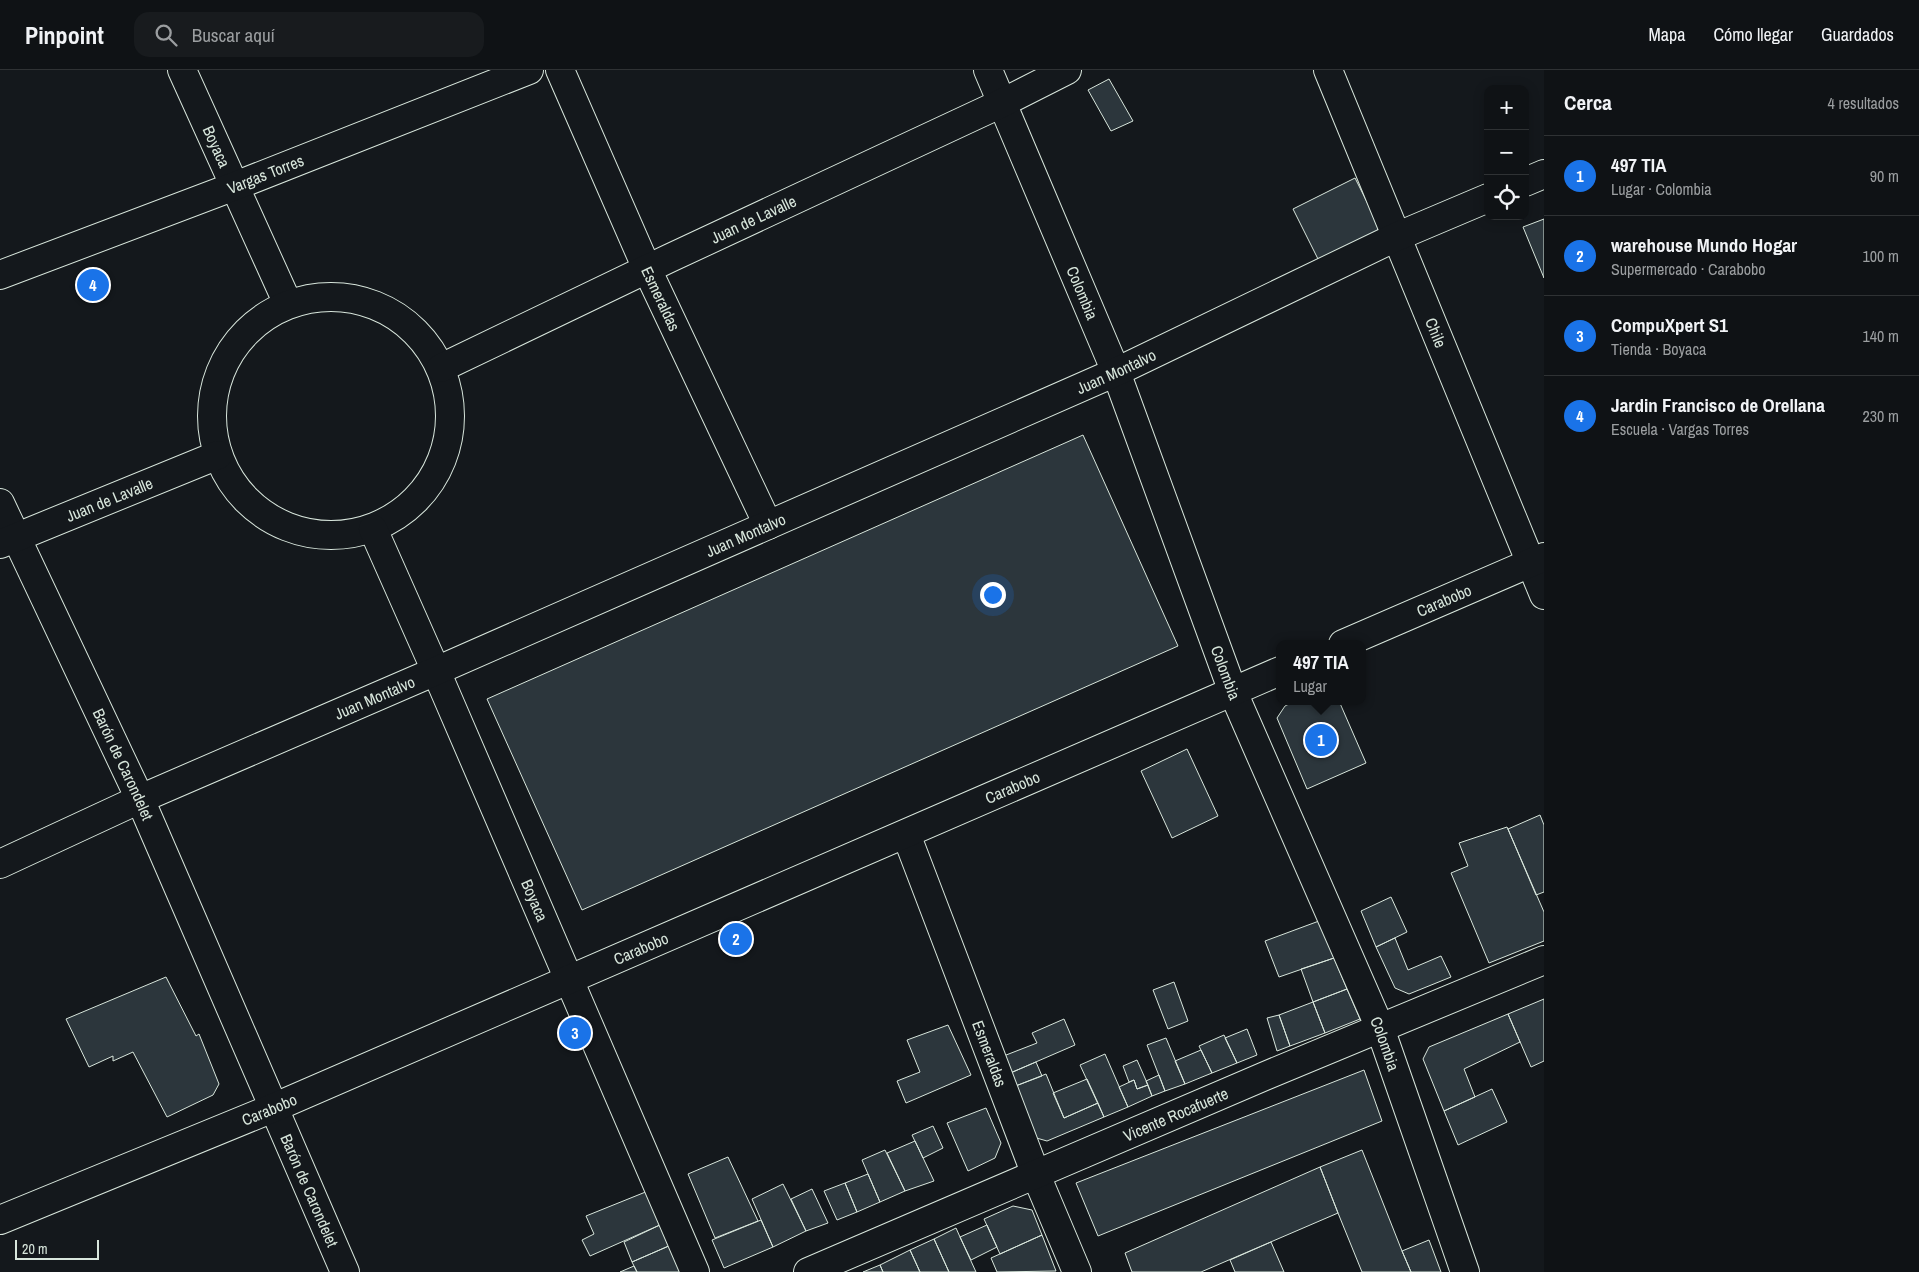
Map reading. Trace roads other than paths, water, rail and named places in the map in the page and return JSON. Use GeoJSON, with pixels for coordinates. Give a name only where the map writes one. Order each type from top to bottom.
{"type":"FeatureCollection","features":[{"type":"Feature","properties":{"kind":"street","name":"Boyaca"},"geometry":{"type":"LineString","coordinates":[[182,70],[288,304]]}},
{"type":"Feature","properties":{"kind":"street","name":"Vargas Torres"},"geometry":{"type":"LineString","coordinates":[[0,275],[235,186],[529,70]]}},
{"type":"Feature","properties":{"kind":"street","name":"Esmeraldas"},"geometry":{"type":"LineString","coordinates":[[560,70],[646,269],[768,525]]}},
{"type":"Feature","properties":{"kind":"street","name":"Colombia"},"geometry":{"type":"LineString","coordinates":[[988,70],[1116,372],[1233,692],[1380,1028],[1465,1272]]}},
{"type":"Feature","properties":{"kind":"street","name":"Juan de Lavalle"},"geometry":{"type":"LineString","coordinates":[[441,368],[646,269],[1002,103],[1067,70]]}},
{"type":"Feature","properties":{"kind":"street","name":"Chile"},"geometry":{"type":"LineString","coordinates":[[1328,70],[1396,237],[1537,560],[1544,594]]}},
{"type":"Feature","properties":{"kind":"street"},"geometry":{"type":"LineString","coordinates":[[1529,180],[1544,174]]}},
{"type":"Feature","properties":{"kind":"street","name":"Juan Montalvo"},"geometry":{"type":"LineString","coordinates":[[0,864],[140,799],[1116,372],[1396,237],[1484,200]]}},
{"type":"Feature","properties":{"kind":"street"},"geometry":{"type":"LineString","coordinates":[[318,297],[348,297],[377,305],[403,321],[425,342],[441,368],[450,399],[450,431],[442,463],[425,491],[401,513],[372,528],[341,535],[310,533],[280,524],[254,506],[232,483],[218,455],[211,425],[213,394],[222,365],[238,339],[255,323],[288,304],[318,297]]}},
{"type":"Feature","properties":{"kind":"street","name":"Juan de Lavalle"},"geometry":{"type":"LineString","coordinates":[[7,540],[218,455]]}},
{"type":"Feature","properties":{"kind":"street","name":"Barón de Carondelet"},"geometry":{"type":"LineString","coordinates":[[0,503],[7,540],[140,799],[345,1272]]}},
{"type":"Feature","properties":{"kind":"street","name":"Boyaca"},"geometry":{"type":"LineString","coordinates":[[372,528],[436,671],[694,1272]]}},
{"type":"Feature","properties":{"kind":"street","name":"Carabobo"},"geometry":{"type":"LineString","coordinates":[[1353,640],[1537,560]]}},
{"type":"Feature","properties":{"kind":"street","name":"Carabobo"},"geometry":{"type":"LineString","coordinates":[[0,1220],[273,1108],[1276,674]]}},
{"type":"Feature","properties":{"kind":"street","name":"Esmeraldas"},"geometry":{"type":"LineString","coordinates":[[906,834],[1036,1175],[1077,1272]]}},
{"type":"Feature","properties":{"kind":"street","name":"Vicente Rocafuerte"},"geometry":{"type":"LineString","coordinates":[[808,1272],[1544,960]]}},
{"type":"Feature","properties":{"kind":"place","name":"Jardin Francisco de Orellana"},"geometry":{"type":"Point","coordinates":[93,285]}},
{"type":"Feature","properties":{"kind":"place","name":"497 TIA"},"geometry":{"type":"Point","coordinates":[1321,740]}},
{"type":"Feature","properties":{"kind":"place","name":"warehouse Mundo Hogar"},"geometry":{"type":"Point","coordinates":[736,939]}},
{"type":"Feature","properties":{"kind":"place","name":"CompuXpert S1"},"geometry":{"type":"Point","coordinates":[575,1033]}}]}
